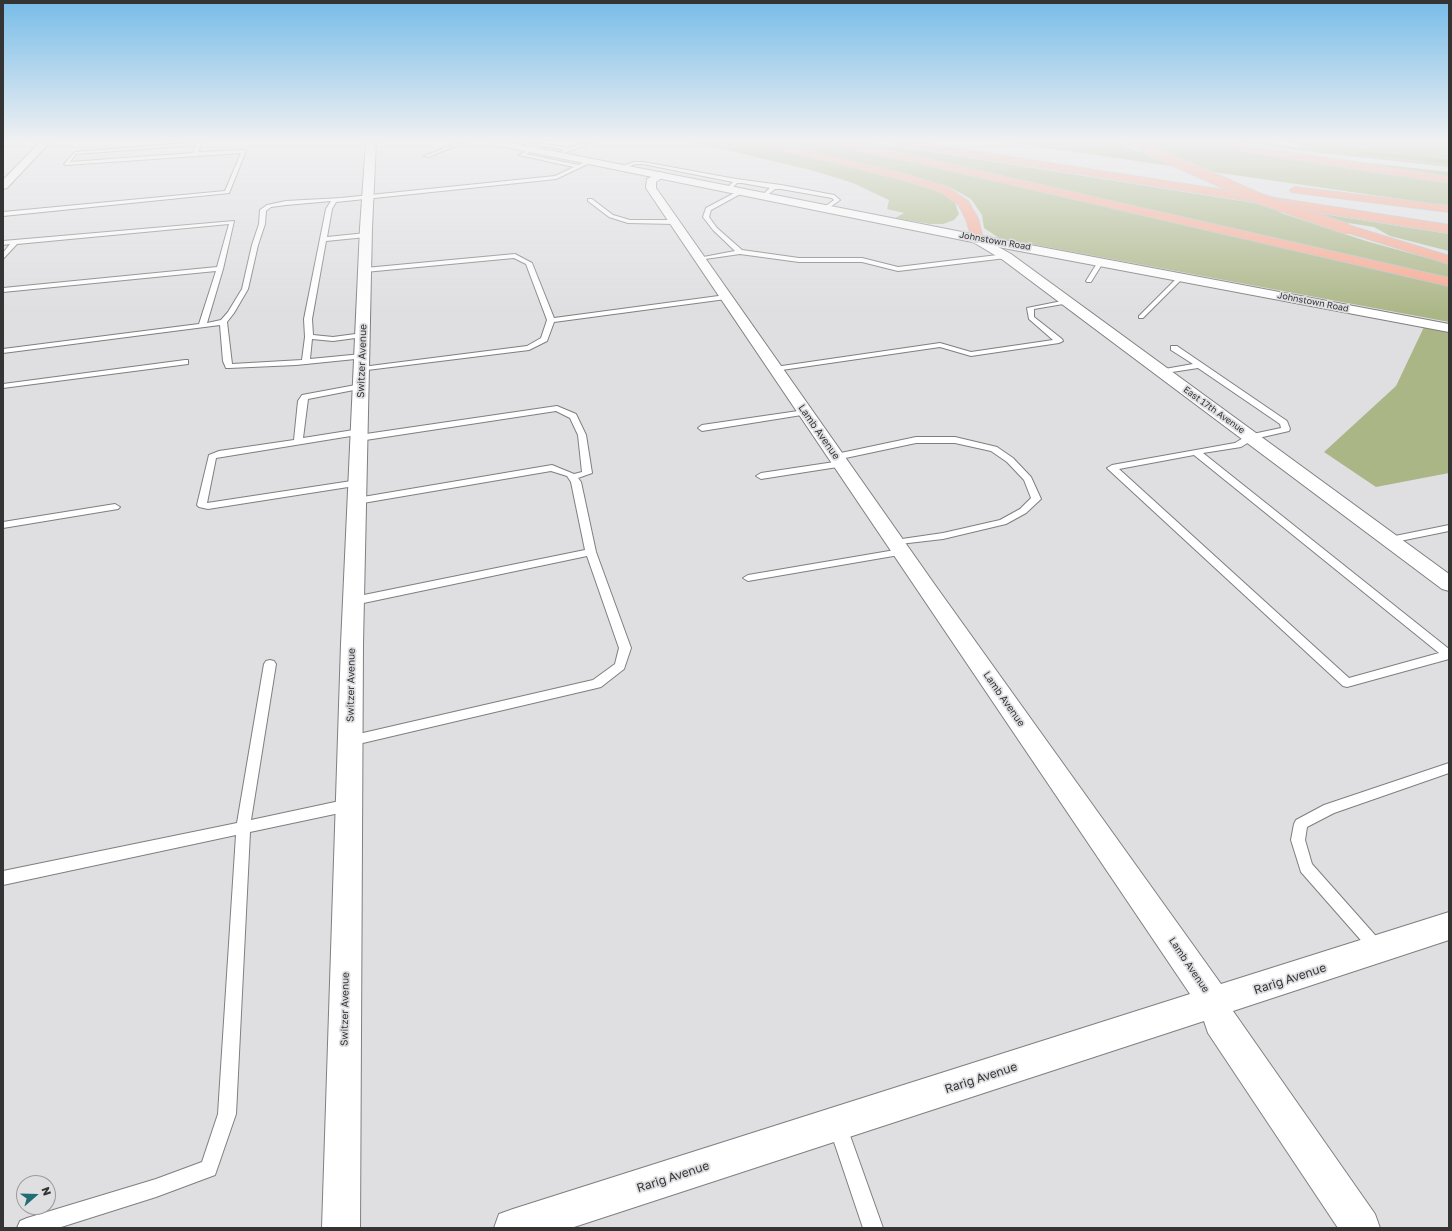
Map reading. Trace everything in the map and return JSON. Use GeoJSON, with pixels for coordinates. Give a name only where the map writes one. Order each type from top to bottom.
{"type":"FeatureCollection","features":[{"type":"Feature","properties":{"kind":"highway"},"geometry":{"type":"LineString","coordinates":[[959,199],[964,203],[972,219],[977,238]]}},
{"type":"Feature","properties":{"kind":"highway"},"geometry":{"type":"LineString","coordinates":[[1089,199],[1449,282]]}},
{"type":"Feature","properties":{"kind":"highway"},"geometry":{"type":"LineString","coordinates":[[1262,199],[1449,229]]}},
{"type":"Feature","properties":{"kind":"highway"},"geometry":{"type":"LineString","coordinates":[[1262,199],[1347,229],[1449,260]]}},
{"type":"Feature","properties":{"kind":"highway"},"geometry":{"type":"LineString","coordinates":[[1346,199],[1449,216]]}},
{"type":"Feature","properties":{"kind":"highway"},"geometry":{"type":"LineString","coordinates":[[1368,199],[1449,209]]}},
{"type":"Feature","properties":{"kind":"highway"},"geometry":{"type":"LineString","coordinates":[[1347,229],[1449,254]]}},
{"type":"Feature","properties":{"kind":"street","name":"Switzer Avenue"},"geometry":{"type":"LineString","coordinates":[[341,1228],[350,741],[368,199]]}},
{"type":"Feature","properties":{"kind":"street","name":"Lamb Avenue"},"geometry":{"type":"LineString","coordinates":[[659,199],[898,548],[1208,992],[1220,1021],[1361,1228]]}},
{"type":"Feature","properties":{"kind":"street","name":"Johnstown Road"},"geometry":{"type":"LineString","coordinates":[[782,199],[1449,328]]}},
{"type":"Feature","properties":{"kind":"street","name":"East 17th Avenue"},"geometry":{"type":"LineString","coordinates":[[977,238],[1006,256],[1449,584]]}},
{"type":"Feature","properties":{"kind":"street","name":"Rarig Avenue"},"geometry":{"type":"LineString","coordinates":[[513,1228],[1213,1004],[1449,926]]}},
{"type":"Feature","properties":{"kind":"lane"},"geometry":{"type":"LineString","coordinates":[[3,214],[151,199]]}},
{"type":"Feature","properties":{"kind":"lane"},"geometry":{"type":"LineString","coordinates":[[3,351],[202,326],[223,322],[231,313],[245,289],[255,245],[262,224],[263,210],[269,206],[286,203],[338,199]]}},
{"type":"Feature","properties":{"kind":"lane"},"geometry":{"type":"LineString","coordinates":[[306,362],[309,338],[308,319],[329,209],[334,201],[342,199]]}},
{"type":"Feature","properties":{"kind":"lane"},"geometry":{"type":"LineString","coordinates":[[725,199],[708,208],[706,217],[715,229],[740,252]]}},
{"type":"Feature","properties":{"kind":"lane"},"geometry":{"type":"LineString","coordinates":[[826,208],[836,199]]}},
{"type":"Feature","properties":{"kind":"lane"},"geometry":{"type":"LineString","coordinates":[[590,200],[611,216],[630,222],[674,222]]}},
{"type":"Feature","properties":{"kind":"lane"},"geometry":{"type":"LineString","coordinates":[[3,242],[232,222],[220,269],[202,326]]}},
{"type":"Feature","properties":{"kind":"lane"},"geometry":{"type":"LineString","coordinates":[[323,239],[366,235]]}},
{"type":"Feature","properties":{"kind":"lane"},"geometry":{"type":"LineString","coordinates":[[3,257],[16,241]]}},
{"type":"Feature","properties":{"kind":"lane"},"geometry":{"type":"LineString","coordinates":[[700,259],[740,252],[799,260],[832,258],[862,260],[898,269],[1006,256]]}},
{"type":"Feature","properties":{"kind":"lane"},"geometry":{"type":"LineString","coordinates":[[223,322],[227,361],[229,366],[362,361],[529,348],[544,339],[551,320],[529,263],[514,256],[365,270]]}},
{"type":"Feature","properties":{"kind":"lane"},"geometry":{"type":"LineString","coordinates":[[1089,281],[1101,261]]}},
{"type":"Feature","properties":{"kind":"lane"},"geometry":{"type":"LineString","coordinates":[[3,290],[220,269]]}},
{"type":"Feature","properties":{"kind":"lane"},"geometry":{"type":"LineString","coordinates":[[1141,317],[1182,276]]}},
{"type":"Feature","properties":{"kind":"lane"},"geometry":{"type":"LineString","coordinates":[[551,320],[726,297]]}},
{"type":"Feature","properties":{"kind":"lane"},"geometry":{"type":"LineString","coordinates":[[775,369],[940,345],[971,354],[1059,341],[1031,318],[1030,308],[1067,302]]}},
{"type":"Feature","properties":{"kind":"lane"},"geometry":{"type":"LineString","coordinates":[[309,338],[333,339],[362,361]]}},
{"type":"Feature","properties":{"kind":"lane"},"geometry":{"type":"LineString","coordinates":[[1174,348],[1284,423],[1286,429],[1251,437],[1238,445],[1112,468],[1347,682],[1448,655]]}},
{"type":"Feature","properties":{"kind":"lane"},"geometry":{"type":"LineString","coordinates":[[298,441],[302,401],[305,397],[362,361]]}},
{"type":"Feature","properties":{"kind":"lane"},"geometry":{"type":"LineString","coordinates":[[3,386],[185,362]]}},
{"type":"Feature","properties":{"kind":"lane"},"geometry":{"type":"LineString","coordinates":[[1162,372],[1200,366]]}},
{"type":"Feature","properties":{"kind":"lane"},"geometry":{"type":"LineString","coordinates":[[350,741],[597,684],[620,666],[625,648],[591,552],[576,482],[570,474],[552,468],[357,492],[208,506],[202,505],[212,457],[219,454],[298,441],[359,435],[557,408],[573,416],[582,435],[587,473],[573,477]]}},
{"type":"Feature","properties":{"kind":"lane"},"geometry":{"type":"LineString","coordinates":[[702,428],[805,412]]}},
{"type":"Feature","properties":{"kind":"lane"},"geometry":{"type":"LineString","coordinates":[[748,578],[898,548],[1003,522],[1023,511],[1036,499],[1028,480],[1010,460],[994,449],[955,440],[916,440],[839,460],[761,476]]}},
{"type":"Feature","properties":{"kind":"lane"},"geometry":{"type":"LineString","coordinates":[[1196,452],[1448,655]]}},
{"type":"Feature","properties":{"kind":"lane"},"geometry":{"type":"LineString","coordinates":[[3,525],[115,507]]}},
{"type":"Feature","properties":{"kind":"lane"},"geometry":{"type":"LineString","coordinates":[[1390,540],[1449,528]]}},
{"type":"Feature","properties":{"kind":"lane"},"geometry":{"type":"LineString","coordinates":[[354,601],[591,552]]}},
{"type":"Feature","properties":{"kind":"lane"},"geometry":{"type":"LineString","coordinates":[[28,1228],[156,1188],[209,1169],[227,1114],[243,828],[270,664]]}},
{"type":"Feature","properties":{"kind":"lane"},"geometry":{"type":"LineString","coordinates":[[1378,950],[1306,867],[1298,840],[1301,824],[1329,809],[1449,768]]}},
{"type":"Feature","properties":{"kind":"lane"},"geometry":{"type":"LineString","coordinates":[[3,878],[349,805]]}},
{"type":"Feature","properties":{"kind":"lane"},"geometry":{"type":"LineString","coordinates":[[837,1124],[873,1228]]}},
{"type":"Feature","properties":{"kind":"green space"},"geometry":{"type":"Polygon","coordinates":[[[888,199],[951,199],[955,203],[959,214],[954,220],[943,224],[930,224],[895,218],[904,213],[887,209],[889,200],[888,199]]]}},
{"type":"Feature","properties":{"kind":"green space"},"geometry":{"type":"Polygon","coordinates":[[[971,199],[1079,199],[1449,286],[1449,322],[999,238],[984,228],[982,215],[971,199]]]}},
{"type":"Feature","properties":{"kind":"green space"},"geometry":{"type":"Polygon","coordinates":[[[1096,199],[1232,199],[1449,234],[1449,251],[1390,236],[1374,227],[1278,212],[1366,241],[1449,264],[1449,279],[1096,199]]]}},
{"type":"Feature","properties":{"kind":"green space"},"geometry":{"type":"Polygon","coordinates":[[[1403,199],[1449,199],[1449,206],[1403,199]]]}},
{"type":"Feature","properties":{"kind":"green space"},"geometry":{"type":"Polygon","coordinates":[[[1424,327],[1449,332],[1449,473],[1376,487],[1324,452],[1396,386],[1424,327]]]}}]}
